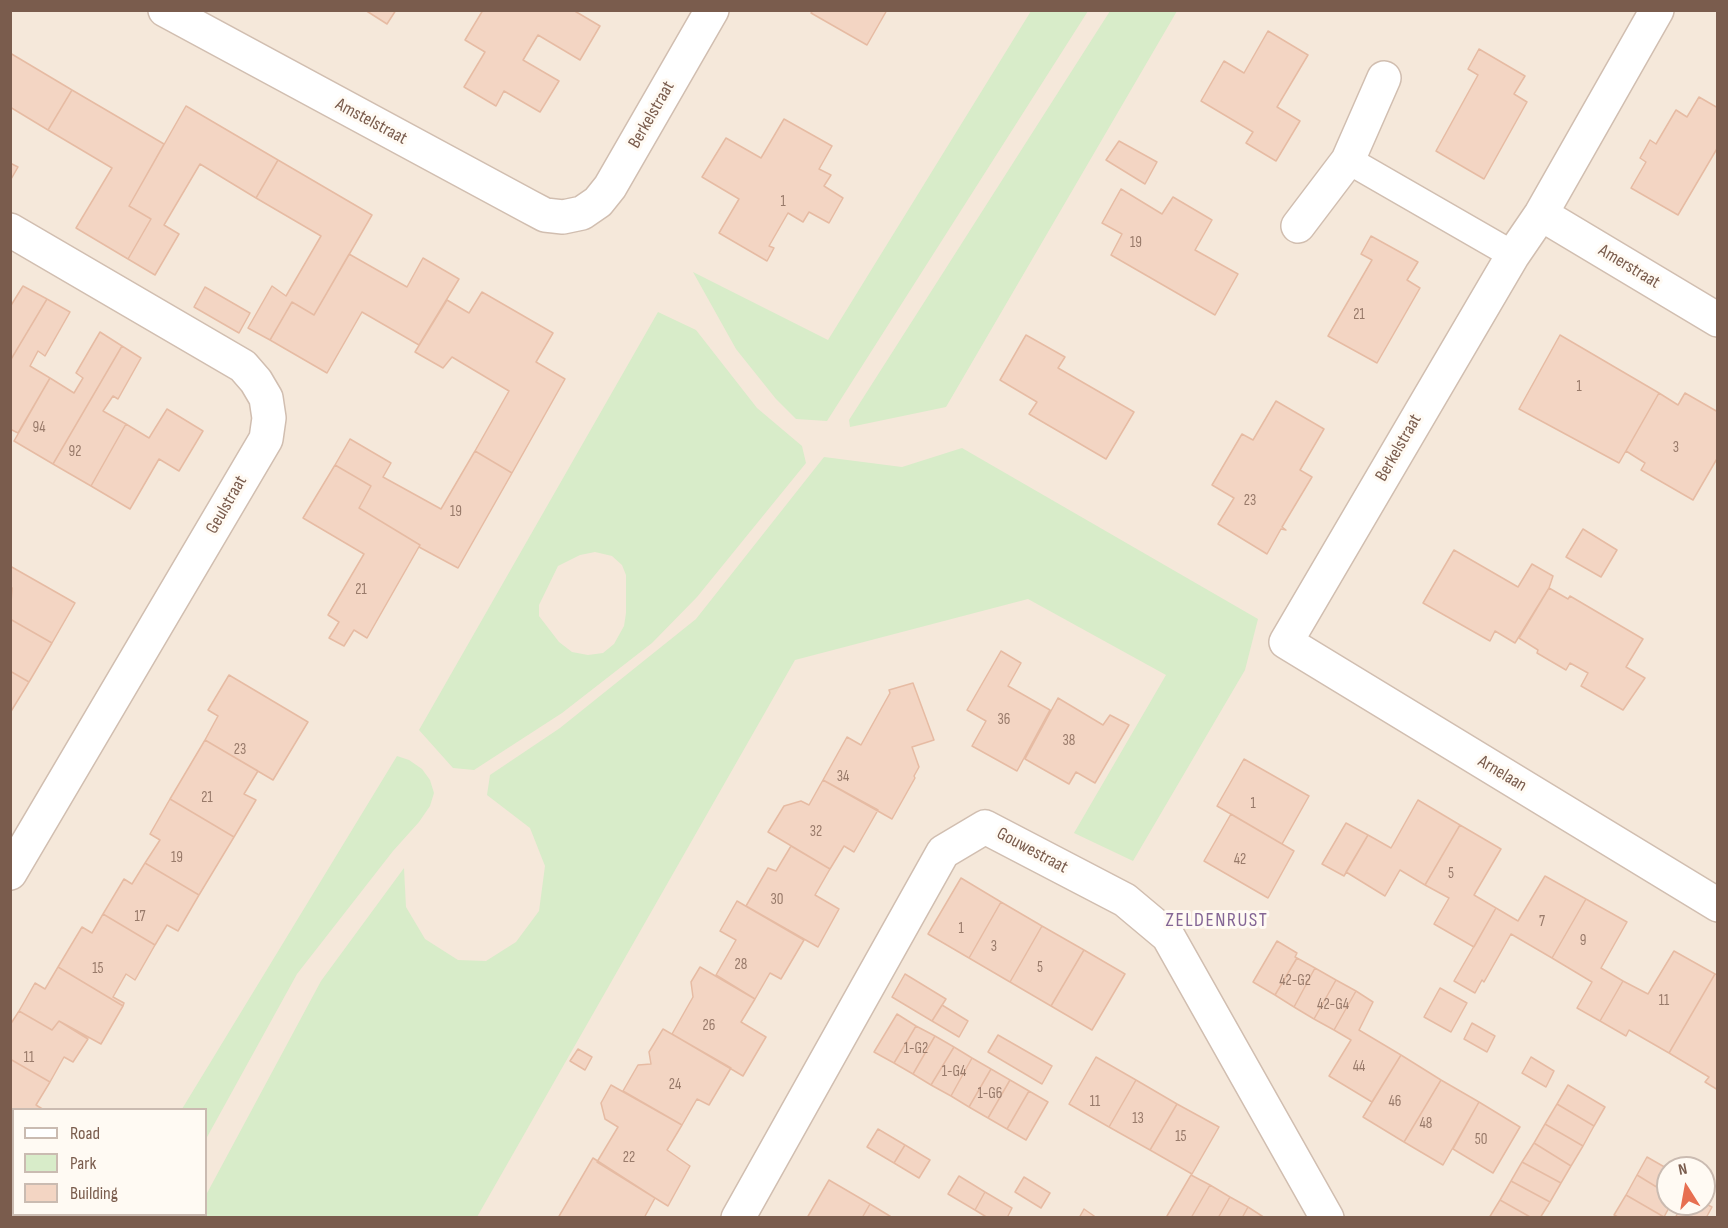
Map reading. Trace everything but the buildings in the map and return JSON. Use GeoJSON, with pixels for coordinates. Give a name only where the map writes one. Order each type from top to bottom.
{"type":"FeatureCollection","features":[{"type":"Feature","properties":{"kind":"street","name":"Amstelstraat"},"geometry":{"type":"LineString","coordinates":[[165,10],[545,215],[564,217],[582,213]]}},
{"type":"Feature","properties":{"kind":"street","name":"Berkelstraat"},"geometry":{"type":"LineString","coordinates":[[582,213],[598,202],[610,187],[712,10]]}},
{"type":"Feature","properties":{"kind":"street","name":"Berkelstraat"},"geometry":{"type":"LineString","coordinates":[[1286,642],[1513,255],[1541,214],[1657,10]]}},
{"type":"Feature","properties":{"kind":"street"},"geometry":{"type":"LineString","coordinates":[[1298,226],[1348,160],[1384,78]]}},
{"type":"Feature","properties":{"kind":"street","name":"Amerstraat"},"geometry":{"type":"LineString","coordinates":[[1541,214],[1718,320]]}},
{"type":"Feature","properties":{"kind":"street","name":"Geulstraat"},"geometry":{"type":"LineString","coordinates":[[10,230],[243,366],[256,381],[266,399],[269,418],[266,439],[10,873]]}},
{"type":"Feature","properties":{"kind":"street","name":"Arnelaan"},"geometry":{"type":"LineString","coordinates":[[1286,642],[1718,905]]}},
{"type":"Feature","properties":{"kind":"street","name":"Gouwestraat"},"geometry":{"type":"LineString","coordinates":[[738,1218],[943,852],[985,827],[1125,900],[1168,936],[1327,1218]]}},
{"type":"Feature","properties":{"kind":"lane"},"geometry":{"type":"LineString","coordinates":[[1348,160],[1513,255]]}},
{"type":"Feature","properties":{"kind":"shaded area"},"geometry":{"type":"Polygon","coordinates":[[[10,11],[1717,11],[1717,1217],[11,1217],[10,11]]]}},
{"type":"Feature","properties":{"kind":"green space"},"geometry":{"type":"Polygon","coordinates":[[[1031,11],[1088,11],[827,421],[796,419],[776,399],[736,349],[693,272],[828,340],[1031,11]]]}},
{"type":"Feature","properties":{"kind":"green space"},"geometry":{"type":"Polygon","coordinates":[[[1110,11],[1177,11],[946,407],[850,427],[849,420],[1110,11]]]}},
{"type":"Feature","properties":{"kind":"green space"},"geometry":{"type":"Polygon","coordinates":[[[658,312],[696,330],[757,408],[802,446],[806,463],[697,597],[652,643],[562,713],[474,770],[453,768],[419,730],[658,312]],[[595,552],[580,555],[558,566],[539,605],[539,616],[559,642],[572,652],[588,655],[603,653],[614,644],[624,626],[626,575],[622,565],[612,556],[595,552]]]}},
{"type":"Feature","properties":{"kind":"green space"},"geometry":{"type":"Polygon","coordinates":[[[962,448],[1258,619],[1245,670],[1133,861],[1074,833],[1166,675],[1028,599],[795,660],[477,1217],[190,1217],[207,1216],[207,1193],[321,981],[404,868],[406,907],[425,939],[458,960],[486,961],[516,942],[539,911],[545,866],[530,828],[487,795],[490,775],[560,728],[696,619],[824,457],[902,467],[962,448]]]}},
{"type":"Feature","properties":{"kind":"green space"},"geometry":{"type":"Polygon","coordinates":[[[397,756],[409,760],[422,769],[430,780],[434,793],[430,806],[297,974],[207,1137],[207,1108],[183,1108],[397,756]]]}},
{"type":"Feature","properties":{"kind":"district","name":"ZELDENRUST"},"geometry":{"type":"Point","coordinates":[1217,921]}}]}
